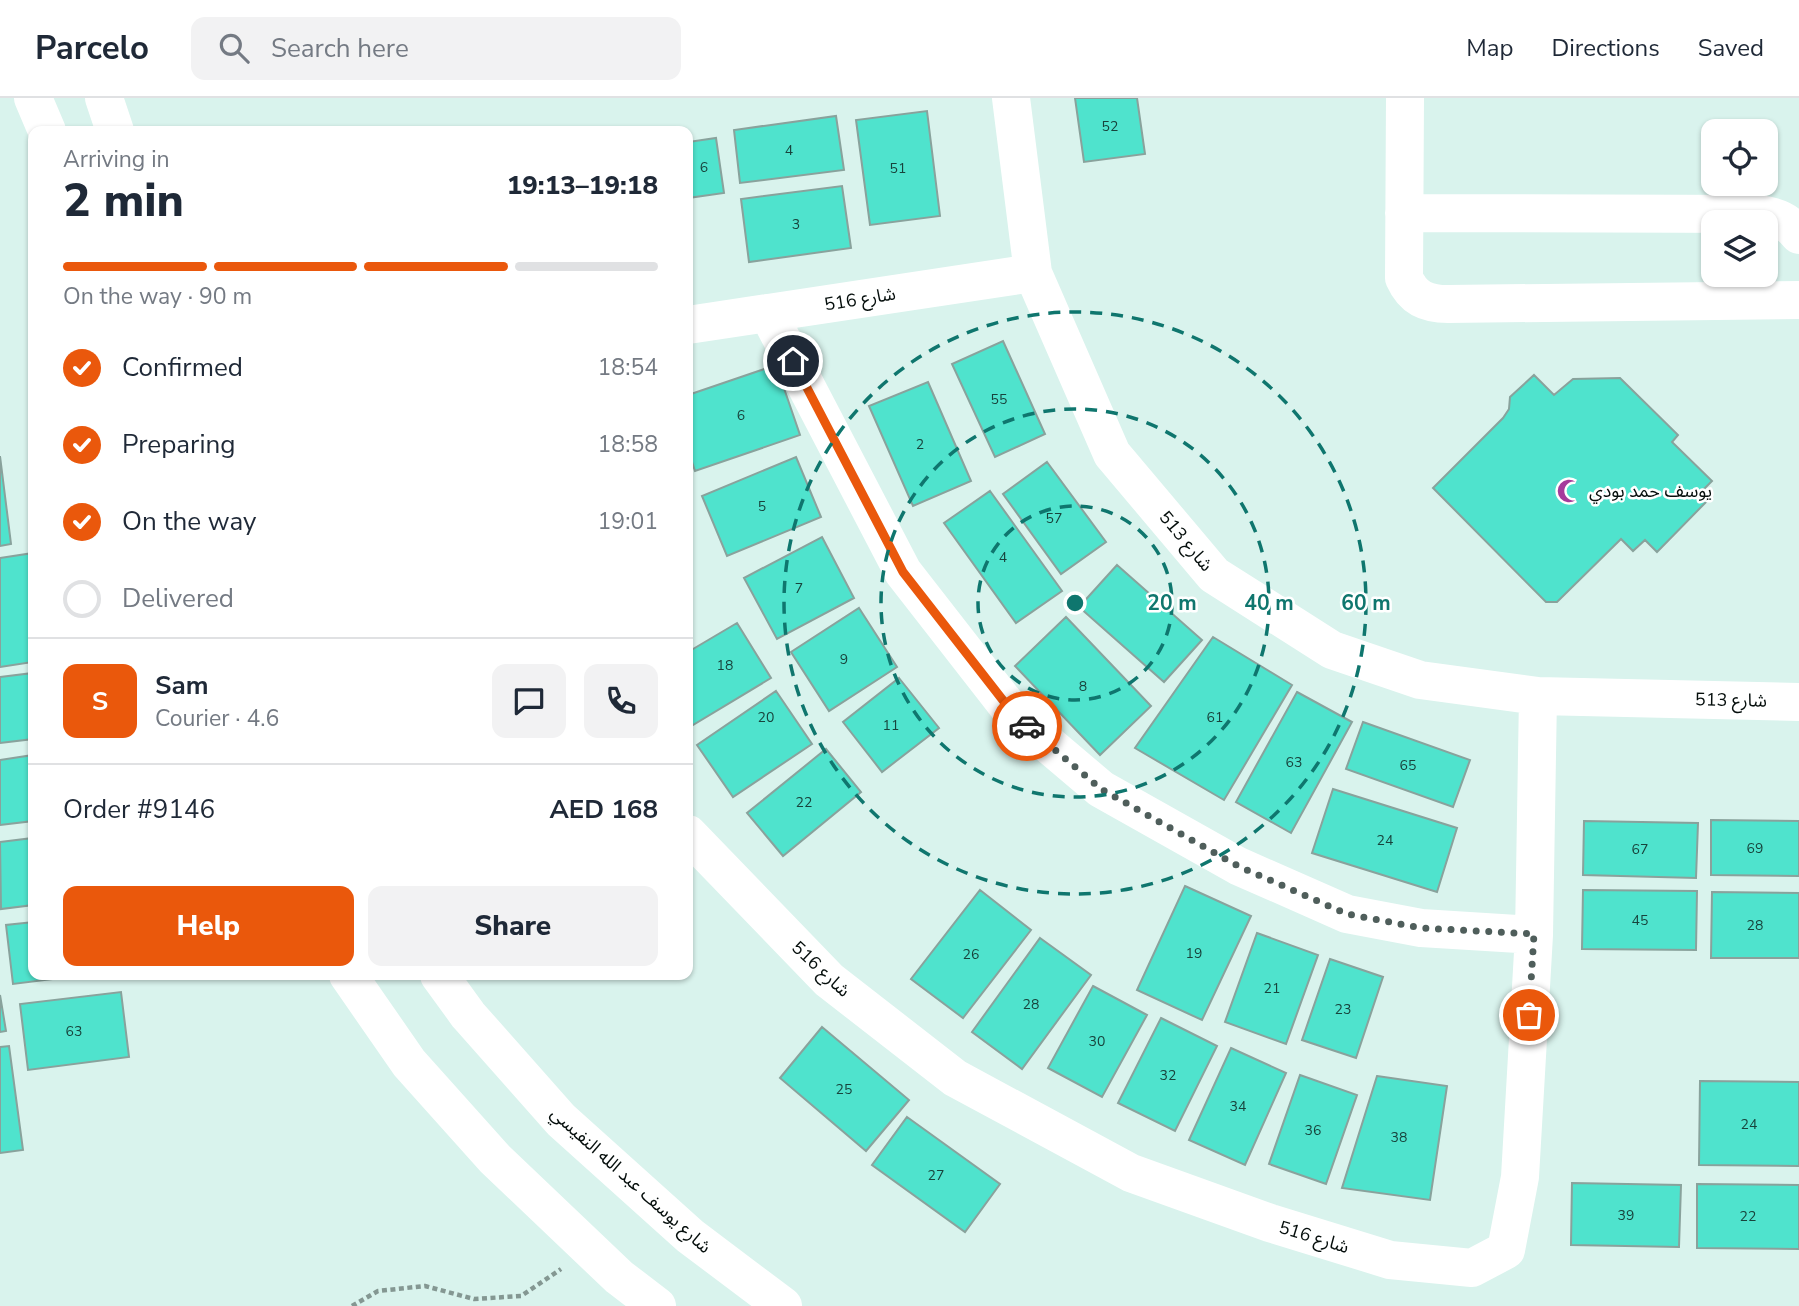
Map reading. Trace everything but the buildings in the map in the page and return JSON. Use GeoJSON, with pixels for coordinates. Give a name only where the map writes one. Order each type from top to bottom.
{"type":"FeatureCollection","features":[{"type":"Feature","properties":{"kind":"street"},"geometry":{"type":"LineString","coordinates":[[33,98],[45,126]]}},
{"type":"Feature","properties":{"kind":"street"},"geometry":{"type":"LineString","coordinates":[[104,98],[113,126]]}},
{"type":"Feature","properties":{"kind":"street","name":"شارع 513"},"geometry":{"type":"LineString","coordinates":[[1011,98],[1033,273],[1112,454],[1214,575],[1332,650],[1420,680],[1538,696],[1799,702]]}},
{"type":"Feature","properties":{"kind":"street"},"geometry":{"type":"LineString","coordinates":[[1405,98],[1404,278],[1416,297],[1426,302],[1448,304],[1796,296]]}},
{"type":"Feature","properties":{"kind":"street"},"geometry":{"type":"LineString","coordinates":[[1404,213],[1759,214],[1774,216],[1787,223],[1799,235]]}},
{"type":"Feature","properties":{"kind":"street","name":"شارع 516"},"geometry":{"type":"LineString","coordinates":[[693,324],[1033,273]]}},
{"type":"Feature","properties":{"kind":"street"},"geometry":{"type":"LineString","coordinates":[[768,313],[903,572],[1016,717],[1101,789],[1238,866],[1347,914],[1421,928],[1534,934]]}},
{"type":"Feature","properties":{"kind":"street","name":"شارع 516"},"geometry":{"type":"LineString","coordinates":[[693,839],[829,980],[955,1078],[1131,1173],[1270,1223],[1390,1260],[1472,1268],[1506,1250],[1520,1177],[1534,934],[1538,696]]}},
{"type":"Feature","properties":{"kind":"street"},"geometry":{"type":"LineString","coordinates":[[351,980],[409,1063],[495,1159],[620,1277],[657,1306]]}},
{"type":"Feature","properties":{"kind":"street","name":"شارع يوسف عبد الله النفيسي"},"geometry":{"type":"LineString","coordinates":[[443,980],[468,1015],[561,1120],[690,1236],[783,1306]]}},
{"type":"Feature","properties":{"kind":"path"},"geometry":{"type":"LineString","coordinates":[[352,1306],[378,1291],[425,1286],[474,1299],[521,1296],[558,1273],[585,1244]]}},
{"type":"Feature","properties":{"kind":"way so far"},"geometry":{"type":"LineString","coordinates":[[1027,726],[1101,789],[1238,866],[1347,914],[1421,928],[1534,934],[1529,1015]]}},
{"type":"Feature","properties":{"kind":"place","name":"يوسف حمد بودي"},"geometry":{"type":"Point","coordinates":[1569,491]}},
{"type":"Feature","properties":{"kind":"route"},"geometry":{"type":"LineString","coordinates":[[793,361],[903,572],[1016,717],[1027,726]]}}]}
